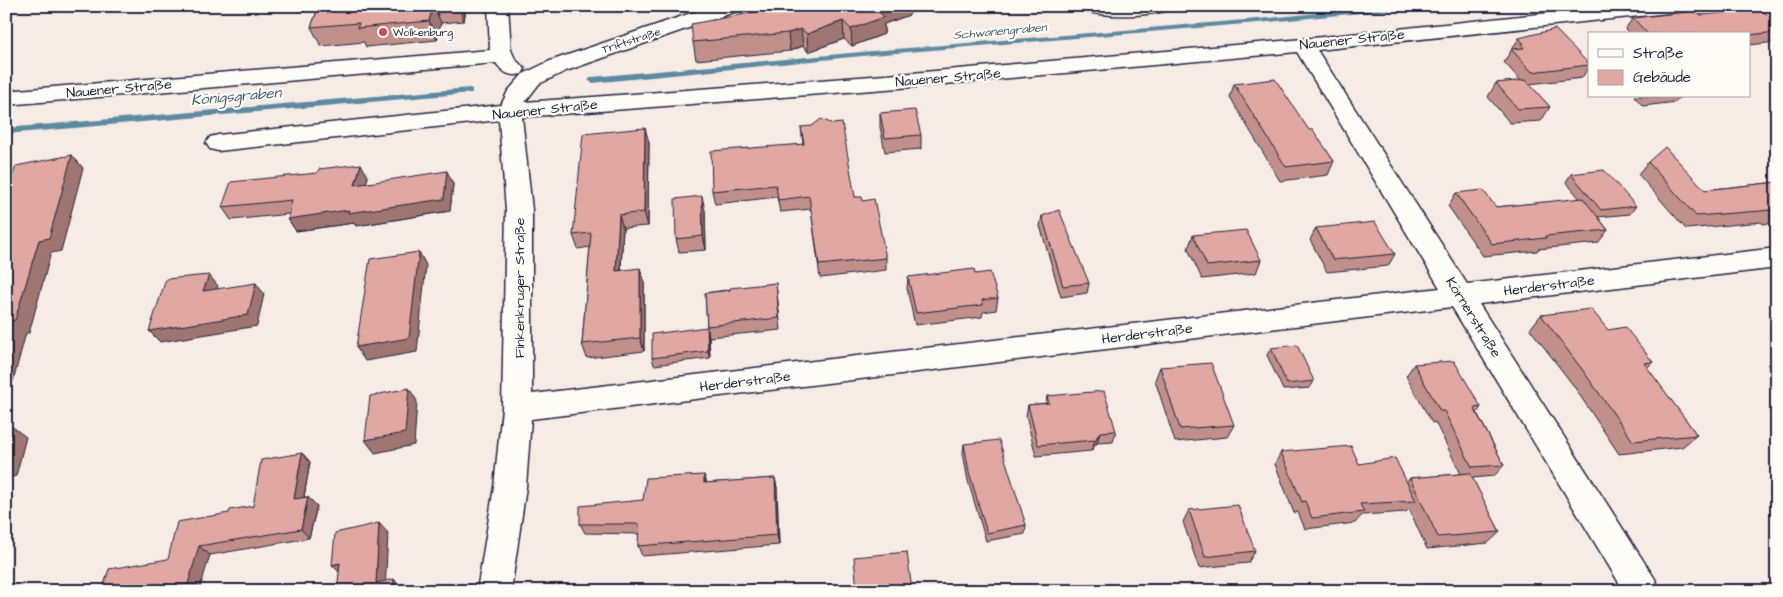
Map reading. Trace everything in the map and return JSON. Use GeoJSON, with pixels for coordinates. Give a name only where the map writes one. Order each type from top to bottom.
{"type":"FeatureCollection","features":[{"type":"Feature","properties":{"kind":"street"},"geometry":{"type":"LineString","coordinates":[[498,6],[501,56],[507,65],[530,79],[516,96],[510,111]]}},
{"type":"Feature","properties":{"kind":"street","name":"Triftstraße"},"geometry":{"type":"LineString","coordinates":[[530,79],[586,55],[733,6]]}},
{"type":"Feature","properties":{"kind":"street"},"geometry":{"type":"LineString","coordinates":[[1086,6],[1127,9],[1162,6]]}},
{"type":"Feature","properties":{"kind":"street","name":"Nauener Straße"},"geometry":{"type":"LineString","coordinates":[[218,143],[510,111],[912,80],[1303,45],[1678,6]]}},
{"type":"Feature","properties":{"kind":"street","name":"Körnerstraße"},"geometry":{"type":"LineString","coordinates":[[1303,45],[1643,591]]}},
{"type":"Feature","properties":{"kind":"street","name":"Nauener Straße"},"geometry":{"type":"LineString","coordinates":[[11,97],[501,56]]}},
{"type":"Feature","properties":{"kind":"street"},"geometry":{"type":"LineString","coordinates":[[6,120],[11,97]]}},
{"type":"Feature","properties":{"kind":"street","name":"Finkenkruger Straße"},"geometry":{"type":"LineString","coordinates":[[494,591],[510,488],[518,408],[519,210],[510,111]]}},
{"type":"Feature","properties":{"kind":"street","name":"Herderstraße"},"geometry":{"type":"LineString","coordinates":[[518,408],[1777,258]]}},
{"type":"Feature","properties":{"kind":"building"},"geometry":{"type":"Polygon","coordinates":[[[319,6],[433,6],[429,21],[357,28],[359,23],[311,27],[319,6]]]}},
{"type":"Feature","properties":{"kind":"building"},"geometry":{"type":"Polygon","coordinates":[[[788,6],[885,6],[876,9],[884,17],[851,29],[843,21],[807,34],[801,29],[788,33],[693,42],[691,24],[788,6]]]}},
{"type":"Feature","properties":{"kind":"building"},"geometry":{"type":"Polygon","coordinates":[[[1761,10],[1777,22],[1777,32],[1750,35],[1750,32],[1646,32],[1633,18],[1695,11],[1700,15],[1761,10]]]}},
{"type":"Feature","properties":{"kind":"building"},"geometry":{"type":"Polygon","coordinates":[[[1555,29],[1588,65],[1532,72],[1511,49],[1524,48],[1521,44],[1524,44],[1519,38],[1555,29]]]}},
{"type":"Feature","properties":{"kind":"building"},"geometry":{"type":"Polygon","coordinates":[[[1275,79],[1309,130],[1313,130],[1334,161],[1286,167],[1234,84],[1275,79]]]}},
{"type":"Feature","properties":{"kind":"building"},"geometry":{"type":"Polygon","coordinates":[[[1526,80],[1550,107],[1518,109],[1496,83],[1526,80]]]}},
{"type":"Feature","properties":{"kind":"building"},"geometry":{"type":"Polygon","coordinates":[[[915,110],[921,135],[885,138],[880,113],[915,110]]]}},
{"type":"Feature","properties":{"kind":"building"},"geometry":{"type":"Polygon","coordinates":[[[821,119],[833,124],[842,123],[855,197],[862,197],[863,201],[874,199],[886,258],[819,265],[809,196],[778,200],[776,185],[712,191],[711,151],[804,144],[801,127],[812,126],[821,119]]]}},
{"type":"Feature","properties":{"kind":"building"},"geometry":{"type":"Polygon","coordinates":[[[645,128],[644,212],[619,215],[616,271],[640,268],[640,338],[582,344],[591,233],[573,235],[583,134],[645,128]]]}},
{"type":"Feature","properties":{"kind":"building"},"geometry":{"type":"Polygon","coordinates":[[[1665,147],[1705,190],[1777,182],[1777,211],[1696,216],[1648,162],[1665,147]]]}},
{"type":"Feature","properties":{"kind":"building"},"geometry":{"type":"Polygon","coordinates":[[[72,155],[49,238],[39,240],[15,320],[12,321],[6,343],[6,194],[16,166],[72,155]]]}},
{"type":"Feature","properties":{"kind":"building"},"geometry":{"type":"Polygon","coordinates":[[[361,164],[355,185],[447,171],[444,199],[348,213],[349,210],[288,219],[292,200],[222,207],[231,182],[317,173],[319,169],[361,164]]]}},
{"type":"Feature","properties":{"kind":"building"},"geometry":{"type":"Polygon","coordinates":[[[1604,170],[1636,206],[1601,210],[1571,174],[1604,170]]]}},
{"type":"Feature","properties":{"kind":"building"},"geometry":{"type":"Polygon","coordinates":[[[1483,190],[1496,207],[1583,198],[1608,230],[1545,236],[1546,238],[1492,244],[1456,193],[1483,190]]]}},
{"type":"Feature","properties":{"kind":"building"},"geometry":{"type":"Polygon","coordinates":[[[702,196],[703,236],[676,239],[675,199],[702,196]]]}},
{"type":"Feature","properties":{"kind":"building"},"geometry":{"type":"Polygon","coordinates":[[[1059,210],[1089,283],[1063,286],[1042,216],[1059,210]]]}},
{"type":"Feature","properties":{"kind":"building"},"geometry":{"type":"Polygon","coordinates":[[[1375,222],[1395,254],[1333,260],[1316,228],[1375,222]]]}},
{"type":"Feature","properties":{"kind":"building"},"geometry":{"type":"Polygon","coordinates":[[[1246,230],[1261,260],[1207,266],[1193,235],[1246,230]]]}},
{"type":"Feature","properties":{"kind":"building"},"geometry":{"type":"Polygon","coordinates":[[[419,252],[409,338],[356,347],[370,259],[419,252]]]}},
{"type":"Feature","properties":{"kind":"building"},"geometry":{"type":"Polygon","coordinates":[[[974,269],[975,274],[990,272],[998,298],[982,300],[983,305],[916,313],[908,277],[974,269]]]}},
{"type":"Feature","properties":{"kind":"building"},"geometry":{"type":"Polygon","coordinates":[[[209,275],[203,291],[256,283],[248,315],[149,331],[166,279],[209,275]]]}},
{"type":"Feature","properties":{"kind":"building"},"geometry":{"type":"Polygon","coordinates":[[[776,283],[779,318],[707,326],[705,293],[776,283]]]}},
{"type":"Feature","properties":{"kind":"building"},"geometry":{"type":"Polygon","coordinates":[[[1591,309],[1608,330],[1625,327],[1653,362],[1644,363],[1697,435],[1633,441],[1541,315],[1591,309]]]}},
{"type":"Feature","properties":{"kind":"building"},"geometry":{"type":"Polygon","coordinates":[[[707,327],[708,351],[652,358],[652,334],[707,327]]]}},
{"type":"Feature","properties":{"kind":"building"},"geometry":{"type":"Polygon","coordinates":[[[1297,345],[1314,381],[1287,384],[1271,348],[1297,345]]]}},
{"type":"Feature","properties":{"kind":"building"},"geometry":{"type":"Polygon","coordinates":[[[1454,361],[1481,407],[1474,408],[1504,465],[1472,467],[1444,411],[1440,411],[1414,364],[1454,361]]]}},
{"type":"Feature","properties":{"kind":"building"},"geometry":{"type":"Polygon","coordinates":[[[1211,363],[1234,425],[1180,429],[1160,367],[1211,363]]]}},
{"type":"Feature","properties":{"kind":"building"},"geometry":{"type":"Polygon","coordinates":[[[409,388],[405,433],[365,440],[370,396],[409,388]]]}},
{"type":"Feature","properties":{"kind":"building"},"geometry":{"type":"Polygon","coordinates":[[[1104,391],[1116,431],[1100,432],[1095,440],[1038,445],[1028,405],[1049,403],[1047,396],[1104,391]]]}},
{"type":"Feature","properties":{"kind":"building"},"geometry":{"type":"Polygon","coordinates":[[[10,425],[6,439],[6,426],[10,425]]]}},
{"type":"Feature","properties":{"kind":"building"},"geometry":{"type":"Polygon","coordinates":[[[999,440],[1026,525],[987,533],[969,472],[964,444],[999,440]]]}},
{"type":"Feature","properties":{"kind":"building"},"geometry":{"type":"Polygon","coordinates":[[[1351,446],[1359,464],[1395,458],[1416,501],[1360,504],[1364,512],[1312,518],[1305,501],[1302,502],[1281,452],[1351,446]]]}},
{"type":"Feature","properties":{"kind":"building"},"geometry":{"type":"Polygon","coordinates":[[[302,453],[294,499],[308,497],[301,529],[199,546],[188,584],[150,591],[102,591],[109,569],[168,559],[177,522],[229,513],[230,510],[253,506],[261,460],[302,453]]]}},
{"type":"Feature","properties":{"kind":"building"},"geometry":{"type":"Polygon","coordinates":[[[1470,473],[1500,532],[1438,537],[1410,478],[1470,473]]]}},
{"type":"Feature","properties":{"kind":"building"},"geometry":{"type":"Polygon","coordinates":[[[704,475],[704,483],[775,478],[777,535],[638,546],[639,524],[580,524],[580,506],[643,500],[646,478],[704,475]]]}},
{"type":"Feature","properties":{"kind":"building"},"geometry":{"type":"Polygon","coordinates":[[[1238,505],[1255,551],[1205,557],[1189,510],[1238,505]]]}},
{"type":"Feature","properties":{"kind":"building"},"geometry":{"type":"Polygon","coordinates":[[[379,523],[376,583],[394,579],[393,591],[337,591],[340,563],[332,565],[335,533],[379,523]]]}},
{"type":"Feature","properties":{"kind":"building"},"geometry":{"type":"Polygon","coordinates":[[[907,552],[912,591],[857,591],[854,557],[907,552]]]}},
{"type":"Feature","properties":{"kind":"building"},"geometry":{"type":"Polygon","coordinates":[[[1569,585],[1572,591],[1517,591],[1569,585]]]}},
{"type":"Feature","properties":{"kind":"waterway","name":"Schwanengraben"},"geometry":{"type":"LineString","coordinates":[[592,80],[872,53],[1269,20],[1411,6]]}},
{"type":"Feature","properties":{"kind":"waterway","name":"Königsgraben"},"geometry":{"type":"LineString","coordinates":[[6,131],[469,91]]}},
{"type":"Feature","properties":{"kind":"place","name":"Wolkenburg"},"geometry":{"type":"Point","coordinates":[383,32]}}]}
